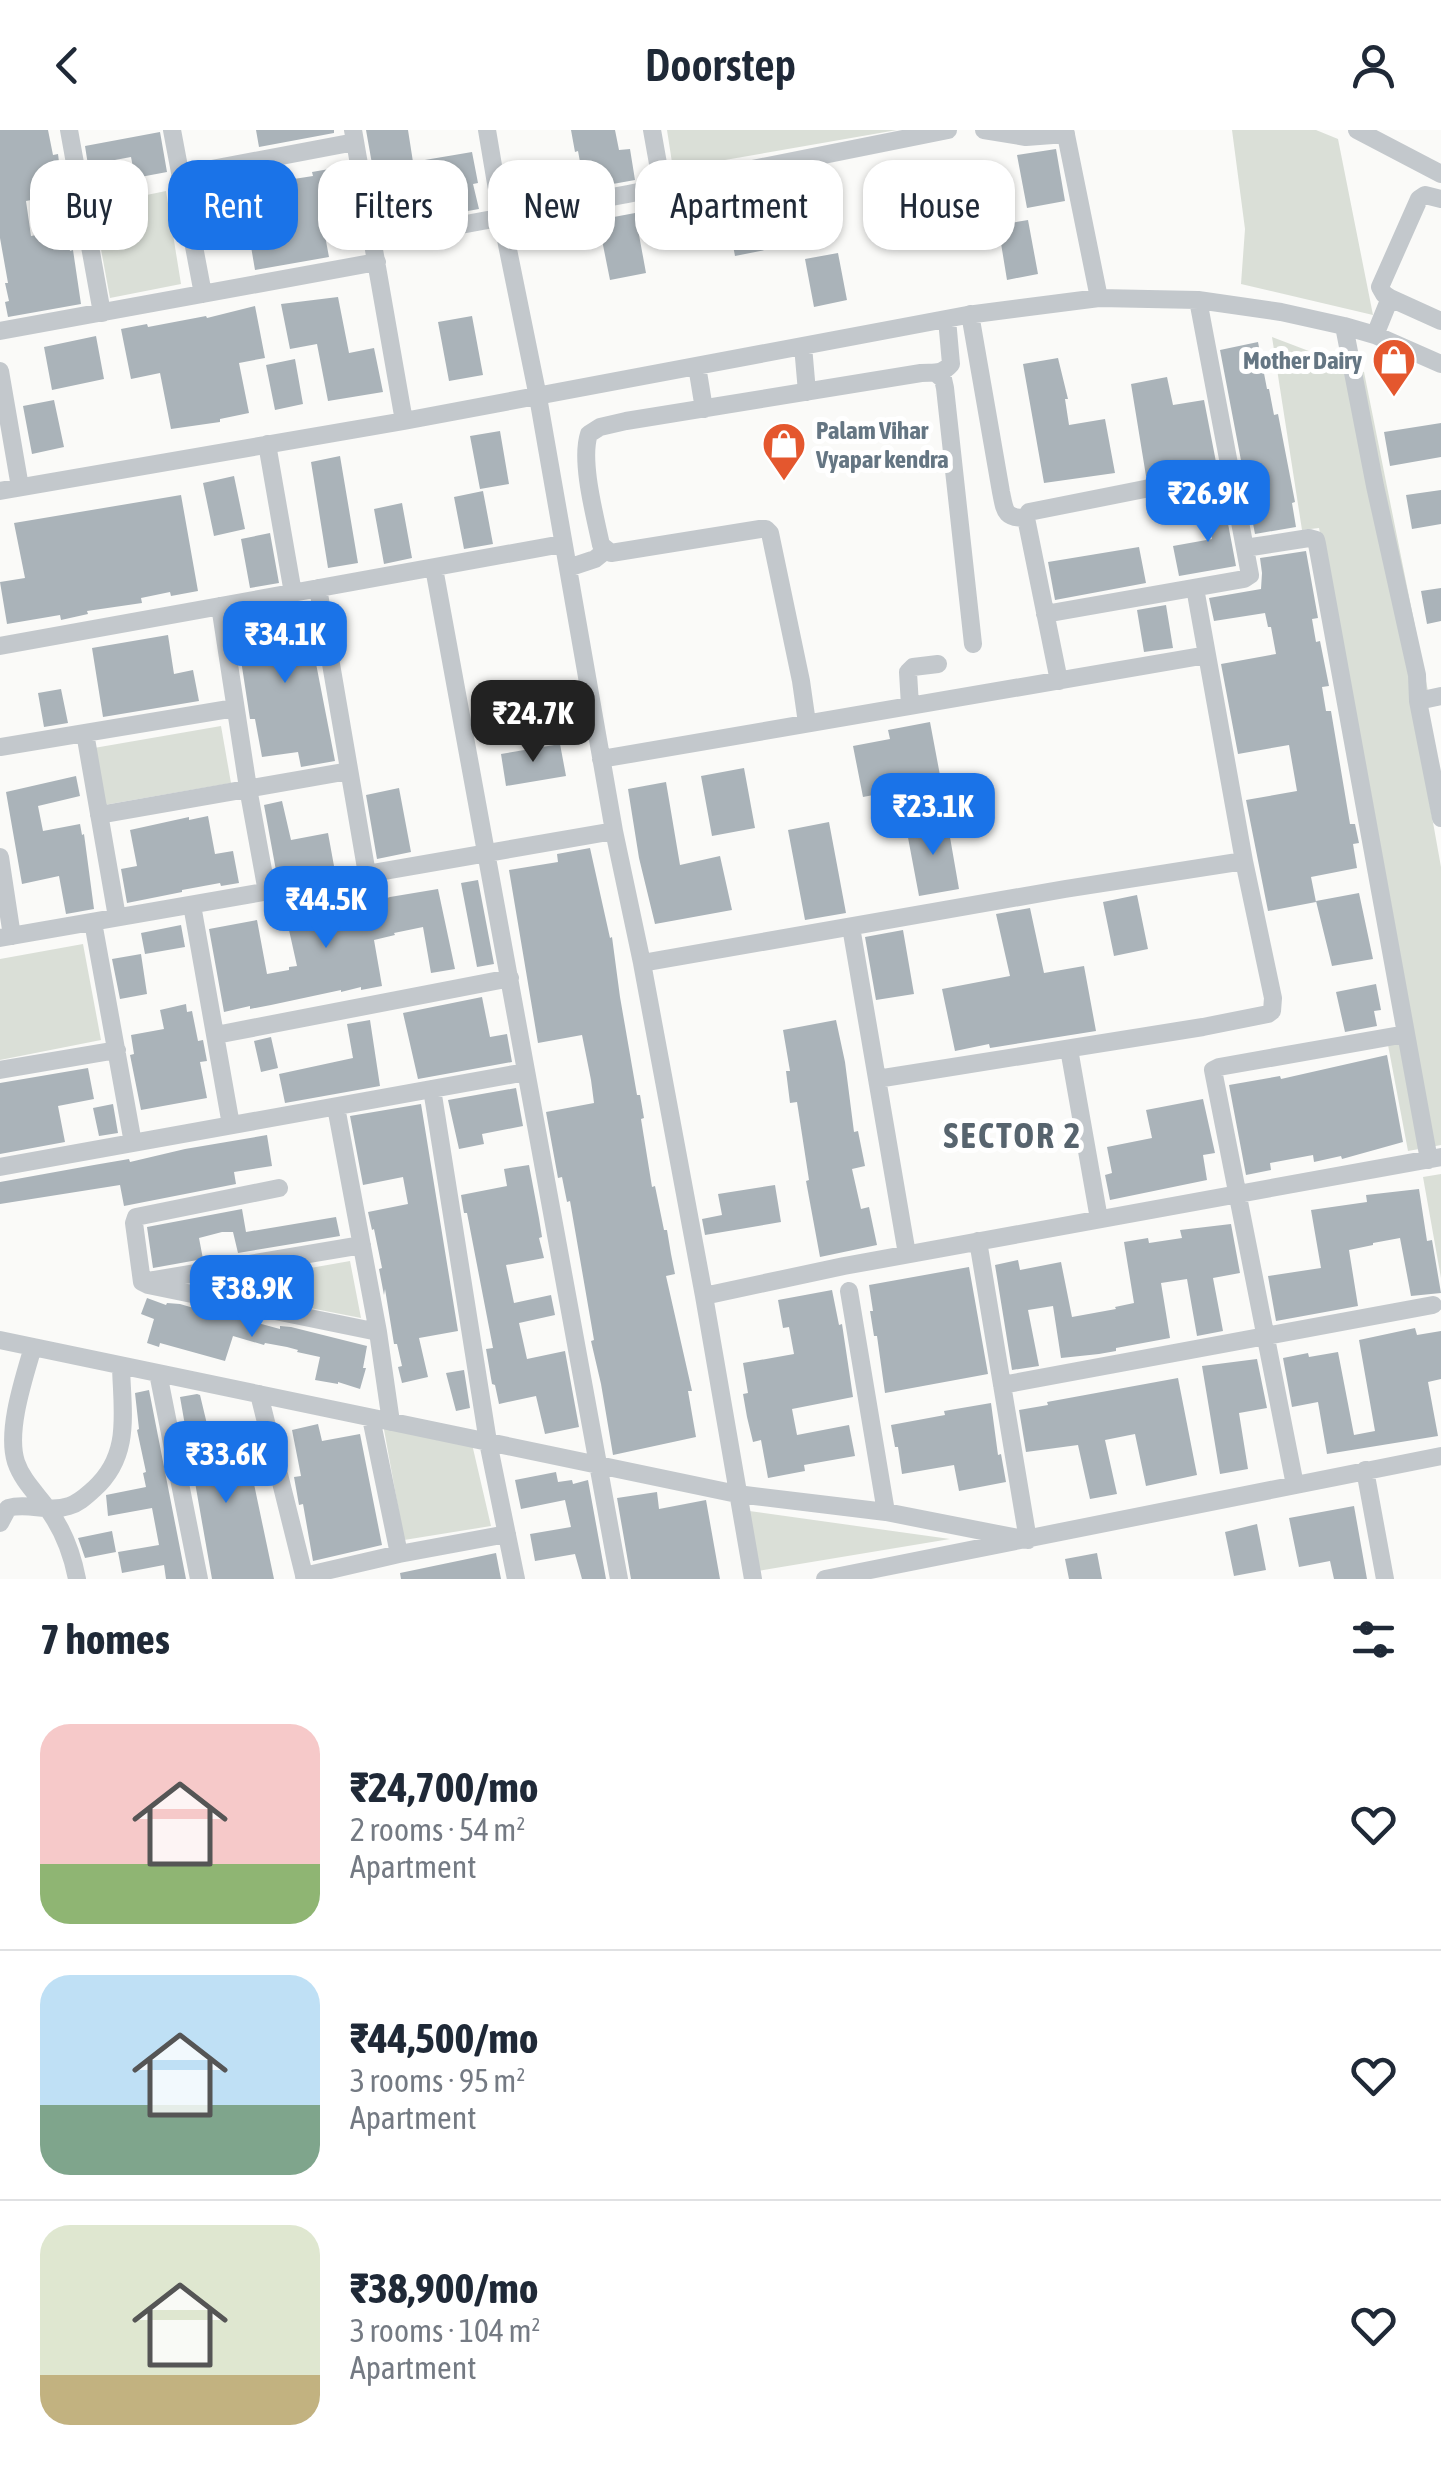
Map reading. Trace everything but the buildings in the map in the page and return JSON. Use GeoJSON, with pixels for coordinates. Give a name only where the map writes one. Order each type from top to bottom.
{"type":"FeatureCollection","features":[{"type":"Feature","properties":{"kind":"street"},"geometry":{"type":"LineString","coordinates":[[69,130],[102,313]]}},
{"type":"Feature","properties":{"kind":"street"},"geometry":{"type":"LineString","coordinates":[[172,130],[177,160]]}},
{"type":"Feature","properties":{"kind":"street"},"geometry":{"type":"LineString","coordinates":[[486,130],[492,160]]}},
{"type":"Feature","properties":{"kind":"street"},"geometry":{"type":"LineString","coordinates":[[652,130],[657,160]]}},
{"type":"Feature","properties":{"kind":"street"},"geometry":{"type":"LineString","coordinates":[[795,160],[948,130]]}},
{"type":"Feature","properties":{"kind":"street"},"geometry":{"type":"LineString","coordinates":[[984,130],[1026,137],[1066,132],[1099,298]]}},
{"type":"Feature","properties":{"kind":"street"},"geometry":{"type":"LineString","coordinates":[[1357,130],[1441,174]]}},
{"type":"Feature","properties":{"kind":"street"},"geometry":{"type":"LineString","coordinates":[[247,160],[354,136]]}},
{"type":"Feature","properties":{"kind":"street"},"geometry":{"type":"LineString","coordinates":[[1441,200],[1430,195],[1419,199],[1380,284],[1380,290],[1390,298],[1441,321]]}},
{"type":"Feature","properties":{"kind":"street"},"geometry":{"type":"LineString","coordinates":[[195,250],[204,294]]}},
{"type":"Feature","properties":{"kind":"street"},"geometry":{"type":"LineString","coordinates":[[376,250],[404,422]]}},
{"type":"Feature","properties":{"kind":"street"},"geometry":{"type":"LineString","coordinates":[[509,250],[753,1579]]}},
{"type":"Feature","properties":{"kind":"street"},"geometry":{"type":"LineString","coordinates":[[0,331],[378,262]]}},
{"type":"Feature","properties":{"kind":"street"},"geometry":{"type":"LineString","coordinates":[[0,490],[404,422],[947,318],[1099,298],[1198,300],[1281,312],[1374,335],[1441,364]]}},
{"type":"Feature","properties":{"kind":"street"},"geometry":{"type":"LineString","coordinates":[[1374,335],[1390,298]]}},
{"type":"Feature","properties":{"kind":"street"},"geometry":{"type":"LineString","coordinates":[[1045,614],[1250,575],[1198,300]]}},
{"type":"Feature","properties":{"kind":"street"},"geometry":{"type":"LineString","coordinates":[[970,314],[1004,507],[1014,518],[1026,518]]}},
{"type":"Feature","properties":{"kind":"street"},"geometry":{"type":"LineString","coordinates":[[807,723],[770,533],[766,529],[605,551],[590,490],[586,443],[589,434],[626,421],[921,373],[938,374],[951,364],[947,318]]}},
{"type":"Feature","properties":{"kind":"street"},"geometry":{"type":"LineString","coordinates":[[1344,326],[1417,676],[1418,701],[1441,818]]}},
{"type":"Feature","properties":{"kind":"street"},"geometry":{"type":"LineString","coordinates":[[803,346],[807,392]]}},
{"type":"Feature","properties":{"kind":"street"},"geometry":{"type":"LineString","coordinates":[[697,366],[704,408]]}},
{"type":"Feature","properties":{"kind":"street"},"geometry":{"type":"LineString","coordinates":[[0,371],[20,487]]}},
{"type":"Feature","properties":{"kind":"street"},"geometry":{"type":"LineString","coordinates":[[938,374],[945,388],[973,644]]}},
{"type":"Feature","properties":{"kind":"street"},"geometry":{"type":"LineString","coordinates":[[267,444],[293,593]]}},
{"type":"Feature","properties":{"kind":"street"},"geometry":{"type":"LineString","coordinates":[[1059,681],[1026,518],[1029,512],[1230,472]]}},
{"type":"Feature","properties":{"kind":"street"},"geometry":{"type":"LineString","coordinates":[[554,497],[590,490]]}},
{"type":"Feature","properties":{"kind":"street"},"geometry":{"type":"LineString","coordinates":[[704,1296],[907,1254],[1435,1158],[1406,1034],[1318,544],[1309,538],[1245,548]]}},
{"type":"Feature","properties":{"kind":"street"},"geometry":{"type":"LineString","coordinates":[[0,646],[562,544]]}},
{"type":"Feature","properties":{"kind":"street"},"geometry":{"type":"LineString","coordinates":[[568,568],[595,559],[605,551]]}},
{"type":"Feature","properties":{"kind":"street"},"geometry":{"type":"LineString","coordinates":[[434,568],[619,1579]]}},
{"type":"Feature","properties":{"kind":"street"},"geometry":{"type":"LineString","coordinates":[[318,588],[367,874]]}},
{"type":"Feature","properties":{"kind":"street"},"geometry":{"type":"LineString","coordinates":[[877,1079],[1204,1027],[1272,1011],[1274,998],[1244,862],[1196,588]]}},
{"type":"Feature","properties":{"kind":"street"},"geometry":{"type":"LineString","coordinates":[[220,606],[234,708],[268,892]]}},
{"type":"Feature","properties":{"kind":"street"},"geometry":{"type":"LineString","coordinates":[[601,758],[1207,655]]}},
{"type":"Feature","properties":{"kind":"street"},"geometry":{"type":"LineString","coordinates":[[910,706],[908,672],[938,664]]}},
{"type":"Feature","properties":{"kind":"street"},"geometry":{"type":"LineString","coordinates":[[1418,701],[1441,696]]}},
{"type":"Feature","properties":{"kind":"street"},"geometry":{"type":"LineString","coordinates":[[0,747],[234,708]]}},
{"type":"Feature","properties":{"kind":"street"},"geometry":{"type":"LineString","coordinates":[[85,733],[118,917]]}},
{"type":"Feature","properties":{"kind":"street"},"geometry":{"type":"LineString","coordinates":[[99,816],[350,771]]}},
{"type":"Feature","properties":{"kind":"street"},"geometry":{"type":"LineString","coordinates":[[0,857],[6,937],[614,831]]}},
{"type":"Feature","properties":{"kind":"street"},"geometry":{"type":"LineString","coordinates":[[642,963],[1244,862]]}},
{"type":"Feature","properties":{"kind":"street"},"geometry":{"type":"LineString","coordinates":[[192,905],[231,1126]]}},
{"type":"Feature","properties":{"kind":"street"},"geometry":{"type":"LineString","coordinates":[[93,922],[133,1143]]}},
{"type":"Feature","properties":{"kind":"street"},"geometry":{"type":"LineString","coordinates":[[851,927],[907,1254]]}},
{"type":"Feature","properties":{"kind":"street"},"geometry":{"type":"LineString","coordinates":[[216,1035],[510,978]]}},
{"type":"Feature","properties":{"kind":"street"},"geometry":{"type":"LineString","coordinates":[[1295,1485],[1213,1074],[1215,1068],[1406,1034]]}},
{"type":"Feature","properties":{"kind":"street"},"geometry":{"type":"LineString","coordinates":[[1069,1048],[1099,1220]]}},
{"type":"Feature","properties":{"kind":"street"},"geometry":{"type":"LineString","coordinates":[[0,1070],[117,1050]]}},
{"type":"Feature","properties":{"kind":"street"},"geometry":{"type":"LineString","coordinates":[[0,1168],[526,1072]]}},
{"type":"Feature","properties":{"kind":"street"},"geometry":{"type":"LineString","coordinates":[[432,1089],[488,1442],[516,1579]]}},
{"type":"Feature","properties":{"kind":"street"},"geometry":{"type":"LineString","coordinates":[[336,1106],[391,1422]]}},
{"type":"Feature","properties":{"kind":"street"},"geometry":{"type":"LineString","coordinates":[[142,1282],[136,1217],[278,1188]]}},
{"type":"Feature","properties":{"kind":"street"},"geometry":{"type":"LineString","coordinates":[[978,1241],[1028,1540]]}},
{"type":"Feature","properties":{"kind":"street"},"geometry":{"type":"LineString","coordinates":[[142,1282],[362,1245]]}},
{"type":"Feature","properties":{"kind":"street"},"geometry":{"type":"LineString","coordinates":[[142,1282],[378,1332]]}},
{"type":"Feature","properties":{"kind":"street"},"geometry":{"type":"LineString","coordinates":[[848,1291],[886,1512]]}},
{"type":"Feature","properties":{"kind":"street"},"geometry":{"type":"LineString","coordinates":[[1002,1385],[1433,1305]]}},
{"type":"Feature","properties":{"kind":"street"},"geometry":{"type":"LineString","coordinates":[[0,1340],[737,1494],[886,1512],[1028,1540]]}},
{"type":"Feature","properties":{"kind":"street"},"geometry":{"type":"LineString","coordinates":[[34,1348],[18,1408],[14,1455],[24,1478],[66,1540],[77,1579]]}},
{"type":"Feature","properties":{"kind":"street"},"geometry":{"type":"LineString","coordinates":[[0,1522],[12,1507],[71,1506],[98,1486],[112,1468],[122,1440],[121,1366]]}},
{"type":"Feature","properties":{"kind":"street"},"geometry":{"type":"LineString","coordinates":[[158,1373],[199,1579]]}},
{"type":"Feature","properties":{"kind":"street"},"geometry":{"type":"LineString","coordinates":[[259,1394],[304,1577],[507,1534]]}},
{"type":"Feature","properties":{"kind":"street"},"geometry":{"type":"LineString","coordinates":[[371,1418],[399,1554]]}},
{"type":"Feature","properties":{"kind":"street"},"geometry":{"type":"LineString","coordinates":[[825,1579],[1441,1456]]}},
{"type":"Feature","properties":{"kind":"street"},"geometry":{"type":"LineString","coordinates":[[1365,1470],[1385,1579]]}},
{"type":"Feature","properties":{"kind":"shaded area"},"geometry":{"type":"Polygon","coordinates":[[[667,130],[897,130],[725,160],[672,160],[667,130]]]}},
{"type":"Feature","properties":{"kind":"shaded area"},"geometry":{"type":"Polygon","coordinates":[[[1232,130],[1316,130],[1338,139],[1373,315],[1241,284],[1245,229],[1232,130]]]}},
{"type":"Feature","properties":{"kind":"shaded area"},"geometry":{"type":"Polygon","coordinates":[[[166,191],[168,250],[176,250],[181,284],[110,298],[101,250],[148,250],[148,195],[166,191]]]}},
{"type":"Feature","properties":{"kind":"shaded area"},"geometry":{"type":"Polygon","coordinates":[[[1272,337],[1364,372],[1428,691],[1410,694],[1441,867],[1441,1145],[1408,1151],[1388,1045],[1415,1039],[1319,528],[1302,530],[1272,337]]]}},
{"type":"Feature","properties":{"kind":"shaded area"},"geometry":{"type":"Polygon","coordinates":[[[221,726],[231,783],[104,805],[94,748],[221,726]]]}},
{"type":"Feature","properties":{"kind":"shaded area"},"geometry":{"type":"Polygon","coordinates":[[[83,944],[101,1040],[0,1060],[0,959],[83,944]]]}},
{"type":"Feature","properties":{"kind":"shaded area"},"geometry":{"type":"Polygon","coordinates":[[[1441,1174],[1441,1278],[1423,1177],[1441,1174]]]}},
{"type":"Feature","properties":{"kind":"shaded area"},"geometry":{"type":"Polygon","coordinates":[[[350,1261],[361,1318],[203,1287],[350,1261]]]}},
{"type":"Feature","properties":{"kind":"shaded area"},"geometry":{"type":"Polygon","coordinates":[[[383,1424],[472,1444],[491,1526],[404,1540],[383,1424]]]}},
{"type":"Feature","properties":{"kind":"shaded area"},"geometry":{"type":"Polygon","coordinates":[[[742,1510],[950,1539],[752,1572],[742,1510]]]}},
{"type":"Feature","properties":{"kind":"place","name":"Mother Dairy"},"geometry":{"type":"Point","coordinates":[1394,398]}},
{"type":"Feature","properties":{"kind":"place","name":"Palam Vihar Vyapar kendra"},"geometry":{"type":"Point","coordinates":[784,482]}},
{"type":"Feature","properties":{"kind":"district","name":"SECTOR 2"},"geometry":{"type":"Point","coordinates":[1013,1135]}}]}
